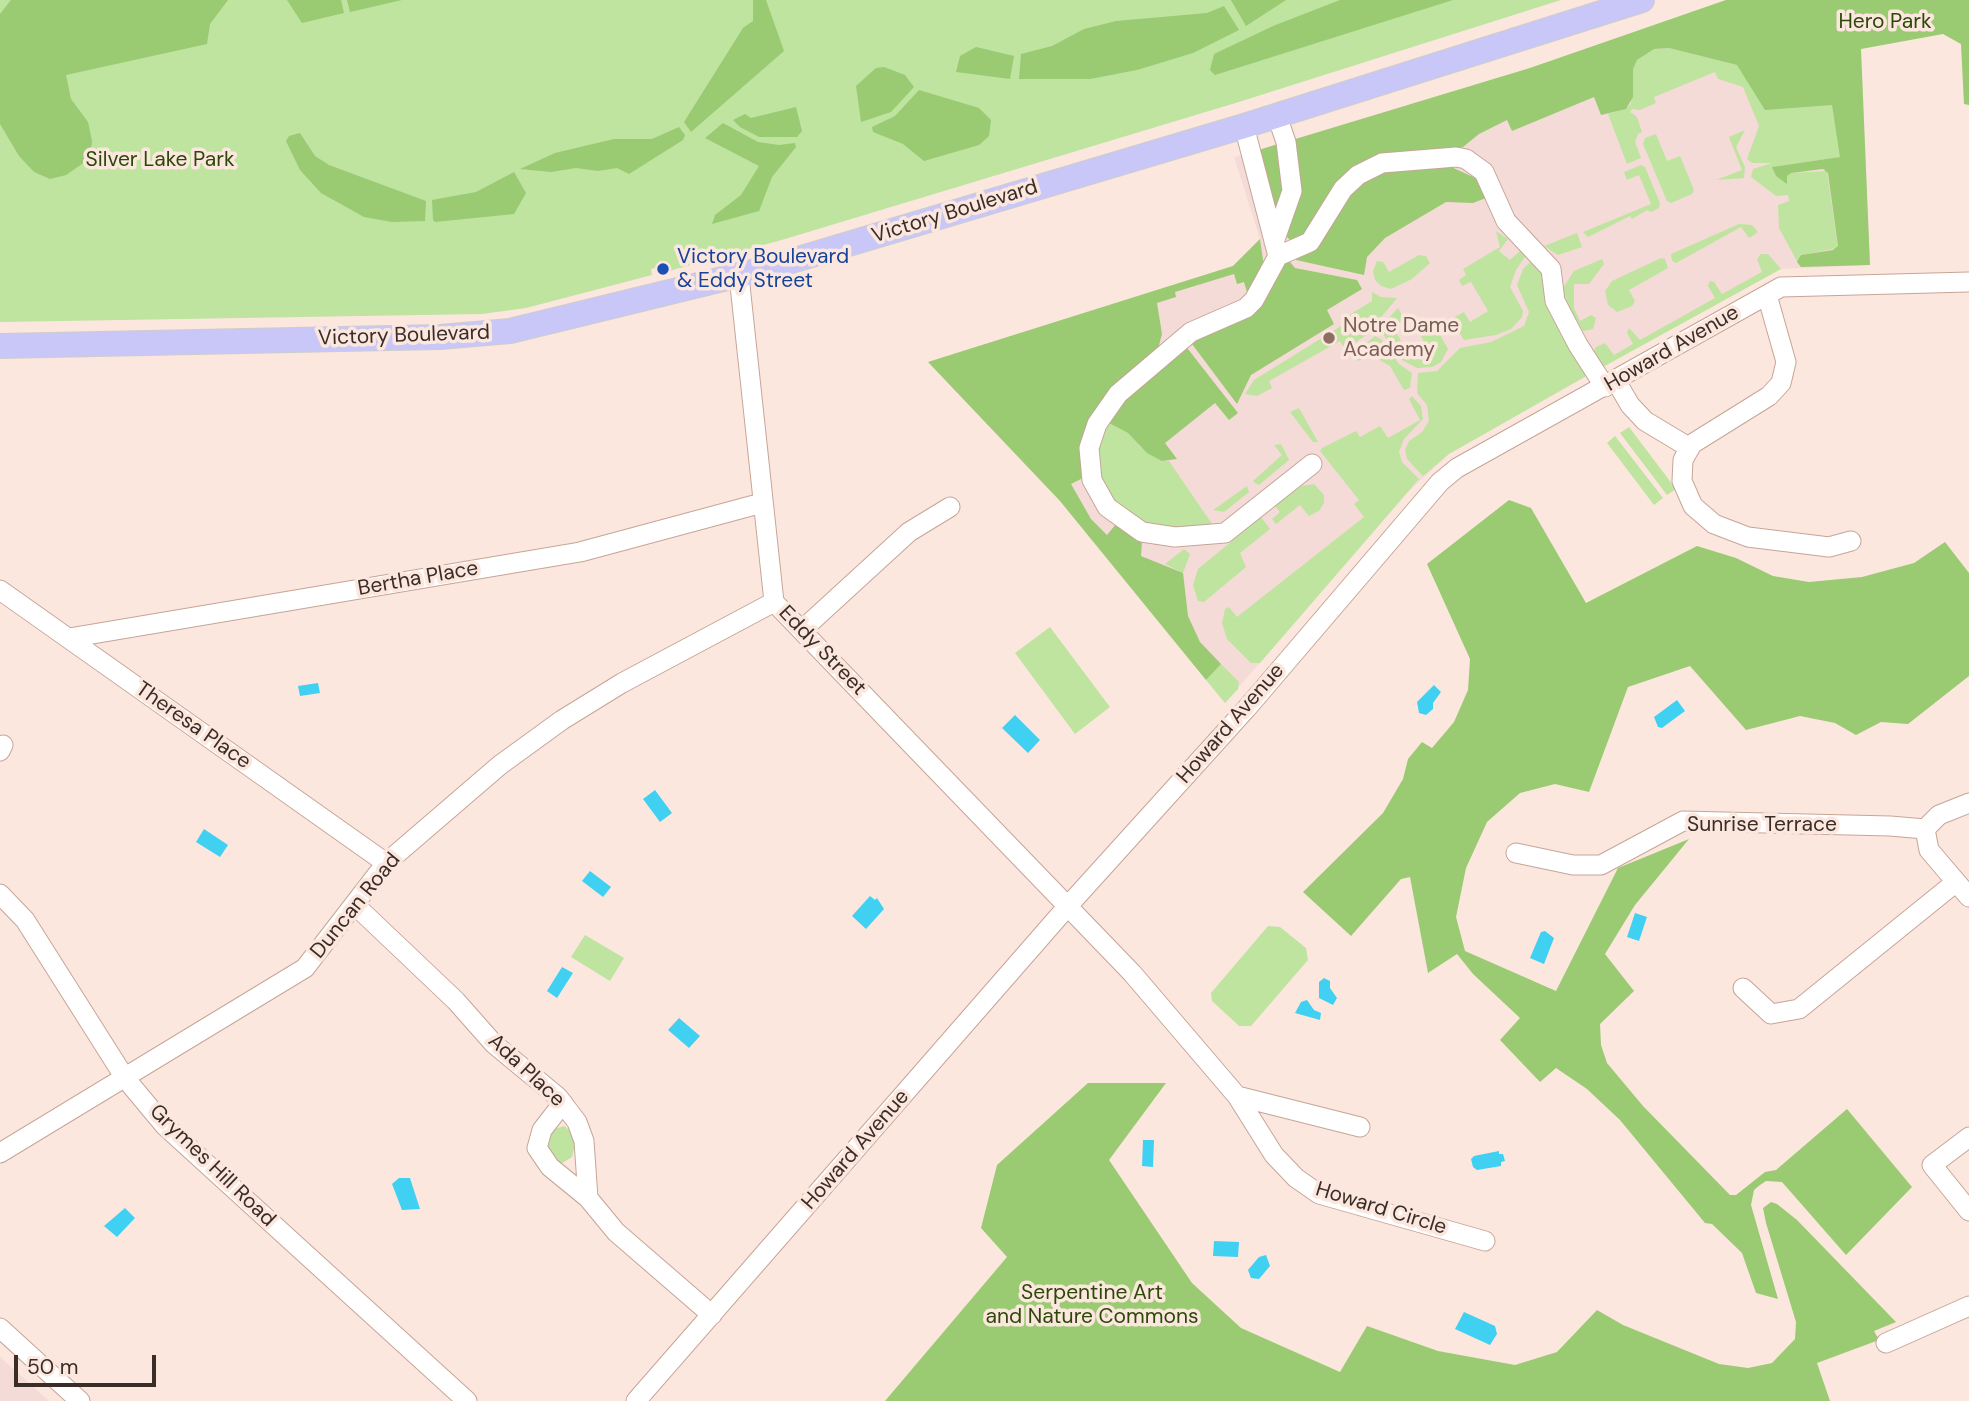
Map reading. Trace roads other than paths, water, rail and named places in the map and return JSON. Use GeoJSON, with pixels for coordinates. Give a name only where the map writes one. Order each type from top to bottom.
{"type":"FeatureCollection","features":[{"type":"Feature","properties":{"kind":"main road","name":"Victory Boulevard"},"geometry":{"type":"LineString","coordinates":[[0,346],[440,337],[510,331],[739,276],[1278,116],[1642,0]]}},
{"type":"Feature","properties":{"kind":"street"},"geometry":{"type":"LineString","coordinates":[[1278,116],[1286,142],[1292,191],[1276,249],[1260,291],[1247,308],[1191,332],[1118,394],[1106,408],[1092,436],[1089,468],[1100,498],[1119,518],[1153,535],[1188,537],[1225,533],[1312,464]]}},
{"type":"Feature","properties":{"kind":"street"},"geometry":{"type":"LineString","coordinates":[[1244,126],[1276,249]]}},
{"type":"Feature","properties":{"kind":"street"},"geometry":{"type":"LineString","coordinates":[[1276,249],[1310,242],[1343,189],[1369,167],[1445,156],[1466,159],[1484,172],[1494,188],[1499,208],[1518,237],[1551,269],[1555,301],[1578,345],[1645,421],[1662,434],[1690,448]]}},
{"type":"Feature","properties":{"kind":"street","name":"Eddy Street"},"geometry":{"type":"LineString","coordinates":[[739,276],[774,602],[1067,907]]}},
{"type":"Feature","properties":{"kind":"street","name":"Howard Avenue"},"geometry":{"type":"LineString","coordinates":[[636,1401],[1067,907],[1247,708],[1440,482],[1457,468],[1781,287],[1969,282]]}},
{"type":"Feature","properties":{"kind":"street"},"geometry":{"type":"LineString","coordinates":[[1767,295],[1786,362],[1781,383],[1769,396],[1690,448],[1683,460],[1682,481],[1693,506],[1714,524],[1748,537],[1829,547],[1851,541]]}},
{"type":"Feature","properties":{"kind":"street","name":"Bertha Place"},"geometry":{"type":"LineString","coordinates":[[69,638],[580,552],[762,503]]}},
{"type":"Feature","properties":{"kind":"street"},"geometry":{"type":"LineString","coordinates":[[802,630],[909,532],[950,507]]}},
{"type":"Feature","properties":{"kind":"street","name":"Theresa Place"},"geometry":{"type":"LineString","coordinates":[[0,590],[386,863]]}},
{"type":"Feature","properties":{"kind":"street","name":"Duncan Road"},"geometry":{"type":"LineString","coordinates":[[0,1153],[305,968],[356,906],[386,863],[500,765],[562,720],[622,684],[774,602]]}},
{"type":"Feature","properties":{"kind":"street"},"geometry":{"type":"LineString","coordinates":[[1743,988],[1771,1014],[1798,1009],[1875,950],[1963,890],[1929,850],[1925,829],[1938,815],[1969,803]]}},
{"type":"Feature","properties":{"kind":"street","name":"Sunrise Terrace"},"geometry":{"type":"LineString","coordinates":[[1516,853],[1573,864],[1601,865],[1683,821],[1890,825],[1925,829]]}},
{"type":"Feature","properties":{"kind":"street","name":"Grymes Hill Road"},"geometry":{"type":"LineString","coordinates":[[0,894],[25,920],[125,1078],[165,1126],[467,1401]]}},
{"type":"Feature","properties":{"kind":"street","name":"Ada Place"},"geometry":{"type":"LineString","coordinates":[[356,906],[456,1001],[494,1044],[563,1103],[577,1122],[584,1141],[588,1198]]}},
{"type":"Feature","properties":{"kind":"street","name":"Howard Circle"},"geometry":{"type":"LineString","coordinates":[[1067,907],[1132,973],[1237,1096],[1274,1155],[1296,1178],[1319,1194],[1485,1241]]}},
{"type":"Feature","properties":{"kind":"street"},"geometry":{"type":"LineString","coordinates":[[1237,1096],[1360,1127]]}},
{"type":"Feature","properties":{"kind":"street"},"geometry":{"type":"LineString","coordinates":[[563,1103],[542,1130],[537,1148],[550,1167],[588,1198],[616,1232],[712,1315]]}},
{"type":"Feature","properties":{"kind":"street"},"geometry":{"type":"LineString","coordinates":[[1969,1137],[1932,1165],[1969,1211]]}},
{"type":"Feature","properties":{"kind":"street"},"geometry":{"type":"LineString","coordinates":[[1886,1343],[1969,1306]]}},
{"type":"Feature","properties":{"kind":"street"},"geometry":{"type":"LineString","coordinates":[[0,1328],[80,1401]]}},
{"type":"Feature","properties":{"kind":"water"},"geometry":{"type":"Polygon","coordinates":[[[318,683],[320,693],[300,696],[298,686],[318,683]]]}},
{"type":"Feature","properties":{"kind":"water"},"geometry":{"type":"Polygon","coordinates":[[[1434,685],[1441,692],[1433,703],[1433,709],[1426,715],[1419,713],[1417,702],[1434,685]]]}},
{"type":"Feature","properties":{"kind":"water"},"geometry":{"type":"Polygon","coordinates":[[[1677,700],[1685,711],[1662,728],[1658,727],[1654,717],[1677,700]]]}},
{"type":"Feature","properties":{"kind":"water"},"geometry":{"type":"Polygon","coordinates":[[[1015,715],[1040,740],[1028,753],[1002,728],[1015,715]]]}},
{"type":"Feature","properties":{"kind":"water"},"geometry":{"type":"Polygon","coordinates":[[[655,790],[672,813],[660,822],[643,799],[655,790]]]}},
{"type":"Feature","properties":{"kind":"water"},"geometry":{"type":"Polygon","coordinates":[[[204,829],[228,845],[220,857],[196,842],[204,829]]]}},
{"type":"Feature","properties":{"kind":"water"},"geometry":{"type":"Polygon","coordinates":[[[590,871],[611,887],[603,897],[582,881],[590,871]]]}},
{"type":"Feature","properties":{"kind":"water"},"geometry":{"type":"Polygon","coordinates":[[[870,896],[875,900],[877,898],[884,909],[866,929],[852,916],[870,896]]]}},
{"type":"Feature","properties":{"kind":"water"},"geometry":{"type":"Polygon","coordinates":[[[1635,913],[1647,917],[1639,941],[1627,937],[1635,913]]]}},
{"type":"Feature","properties":{"kind":"water"},"geometry":{"type":"Polygon","coordinates":[[[1545,931],[1554,938],[1544,964],[1530,958],[1541,932],[1545,931]]]}},
{"type":"Feature","properties":{"kind":"water"},"geometry":{"type":"Polygon","coordinates":[[[562,967],[573,973],[557,998],[547,991],[562,967]]]}},
{"type":"Feature","properties":{"kind":"water"},"geometry":{"type":"Polygon","coordinates":[[[1324,978],[1330,981],[1330,988],[1337,998],[1333,1005],[1319,998],[1319,982],[1324,978]]]}},
{"type":"Feature","properties":{"kind":"water"},"geometry":{"type":"Polygon","coordinates":[[[1307,1000],[1314,1010],[1321,1013],[1320,1020],[1295,1013],[1301,1002],[1307,1000]]]}},
{"type":"Feature","properties":{"kind":"water"},"geometry":{"type":"Polygon","coordinates":[[[679,1018],[700,1036],[689,1048],[668,1030],[679,1018]]]}},
{"type":"Feature","properties":{"kind":"water"},"geometry":{"type":"Polygon","coordinates":[[[1143,1140],[1154,1140],[1153,1167],[1142,1166],[1143,1140]]]}},
{"type":"Feature","properties":{"kind":"water"},"geometry":{"type":"Polygon","coordinates":[[[1499,1151],[1505,1161],[1501,1162],[1501,1166],[1477,1170],[1473,1167],[1471,1159],[1474,1156],[1499,1151]]]}},
{"type":"Feature","properties":{"kind":"water"},"geometry":{"type":"Polygon","coordinates":[[[399,1178],[410,1178],[420,1209],[402,1210],[392,1184],[399,1178]]]}},
{"type":"Feature","properties":{"kind":"water"},"geometry":{"type":"Polygon","coordinates":[[[125,1208],[135,1218],[117,1237],[104,1226],[125,1208]]]}},
{"type":"Feature","properties":{"kind":"water"},"geometry":{"type":"Polygon","coordinates":[[[1214,1241],[1239,1242],[1238,1257],[1213,1256],[1214,1241]]]}},
{"type":"Feature","properties":{"kind":"water"},"geometry":{"type":"Polygon","coordinates":[[[1266,1255],[1270,1266],[1259,1279],[1251,1278],[1248,1270],[1259,1257],[1266,1255]]]}},
{"type":"Feature","properties":{"kind":"water"},"geometry":{"type":"Polygon","coordinates":[[[1464,1312],[1495,1326],[1497,1334],[1490,1345],[1455,1329],[1464,1312]]]}},
{"type":"Feature","properties":{"kind":"place","name":"Victory Boulevard & Eddy Street"},"geometry":{"type":"Point","coordinates":[663,269]}},
{"type":"Feature","properties":{"kind":"place","name":"Notre Dame Academy"},"geometry":{"type":"Point","coordinates":[1329,338]}},
{"type":"Feature","properties":{"kind":"park label","name":"Hero Park"},"geometry":{"type":"Point","coordinates":[1885,22]}},
{"type":"Feature","properties":{"kind":"park label","name":"Silver Lake Park"},"geometry":{"type":"Point","coordinates":[160,160]}},
{"type":"Feature","properties":{"kind":"park label","name":"Serpentine Art and Nature Commons"},"geometry":{"type":"Point","coordinates":[1092,1305]}}]}
